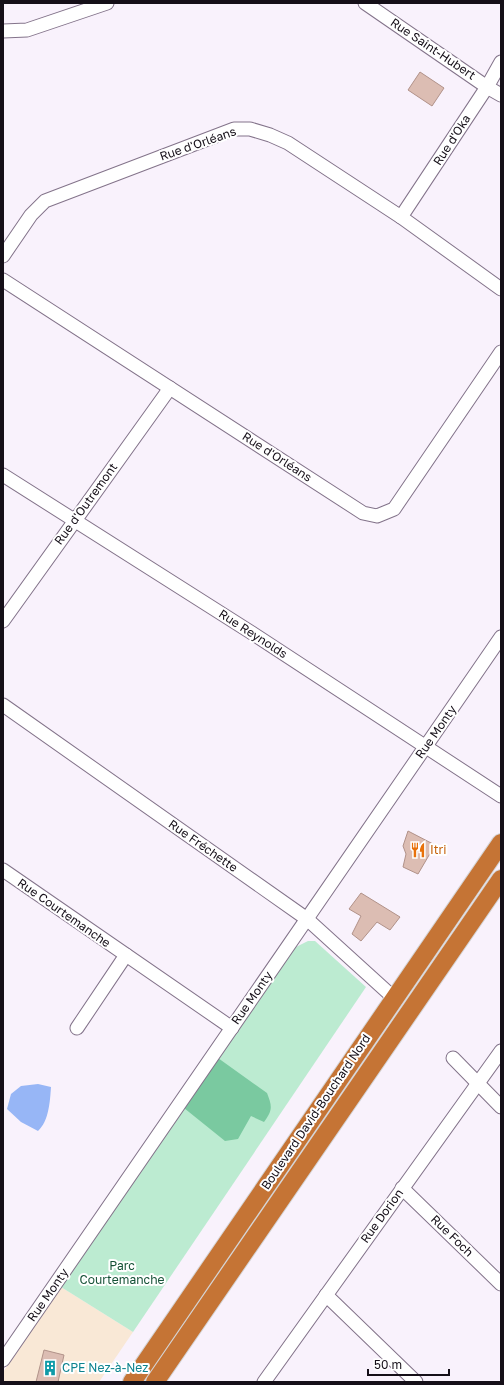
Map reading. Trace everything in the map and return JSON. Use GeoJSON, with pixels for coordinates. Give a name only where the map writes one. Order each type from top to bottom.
{"type":"FeatureCollection","features":[{"type":"Feature","properties":{"kind":"highway","name":"Boulevard David-Bouchard Nord"},"geometry":{"type":"LineString","coordinates":[[132,1382],[501,843]]}},
{"type":"Feature","properties":{"kind":"highway","name":"Boulevard David-Bouchard Nord"},"geometry":{"type":"LineString","coordinates":[[155,1382],[501,879]]}},
{"type":"Feature","properties":{"kind":"street"},"geometry":{"type":"LineString","coordinates":[[3,31],[26,30],[107,3]]}},
{"type":"Feature","properties":{"kind":"street","name":"Rue Saint-Hubert"},"geometry":{"type":"LineString","coordinates":[[365,3],[501,95]]}},
{"type":"Feature","properties":{"kind":"street","name":"Rue d'Oka"},"geometry":{"type":"LineString","coordinates":[[401,218],[501,62]]}},
{"type":"Feature","properties":{"kind":"street","name":"Rue d'Orléans"},"geometry":{"type":"LineString","coordinates":[[3,256],[31,215],[45,201],[234,129],[250,129],[270,135],[288,143],[401,218],[501,289]]}},
{"type":"Feature","properties":{"kind":"street","name":"Rue d'Orléans"},"geometry":{"type":"LineString","coordinates":[[3,280],[363,513],[377,516],[394,509],[501,352]]}},
{"type":"Feature","properties":{"kind":"street","name":"Rue d'Outremont"},"geometry":{"type":"LineString","coordinates":[[3,621],[170,388]]}},
{"type":"Feature","properties":{"kind":"street","name":"Rue Reynolds"},"geometry":{"type":"LineString","coordinates":[[3,475],[252,633],[501,796]]}},
{"type":"Feature","properties":{"kind":"street","name":"Rue Monty"},"geometry":{"type":"LineString","coordinates":[[3,1360],[501,637]]}},
{"type":"Feature","properties":{"kind":"street","name":"Rue Fréchette"},"geometry":{"type":"LineString","coordinates":[[3,705],[307,918],[394,998]]}},
{"type":"Feature","properties":{"kind":"street","name":"Rue Courtemanche"},"geometry":{"type":"LineString","coordinates":[[3,870],[232,1028]]}},
{"type":"Feature","properties":{"kind":"street"},"geometry":{"type":"LineString","coordinates":[[77,1028],[126,955]]}},
{"type":"Feature","properties":{"kind":"street","name":"Rue Dorion"},"geometry":{"type":"LineString","coordinates":[[264,1382],[501,1051]]}},
{"type":"Feature","properties":{"kind":"street"},"geometry":{"type":"LineString","coordinates":[[453,1058],[501,1107]]}},
{"type":"Feature","properties":{"kind":"street","name":"Rue Foch"},"geometry":{"type":"LineString","coordinates":[[402,1188],[501,1284]]}},
{"type":"Feature","properties":{"kind":"street"},"geometry":{"type":"LineString","coordinates":[[326,1295],[416,1382]]}},
{"type":"Feature","properties":{"kind":"shaded area"},"geometry":{"type":"Polygon","coordinates":[[[61,1287],[133,1332],[99,1382],[3,1382],[3,1372],[61,1287]]]}},
{"type":"Feature","properties":{"kind":"green space","name":"Parc Courtemanche"},"geometry":{"type":"Polygon","coordinates":[[[308,941],[315,941],[366,987],[133,1332],[61,1287],[285,958],[296,947],[308,941]]]}},
{"type":"Feature","properties":{"kind":"green space"},"geometry":{"type":"Polygon","coordinates":[[[218,1058],[267,1093],[270,1101],[271,1108],[264,1122],[251,1116],[238,1139],[225,1141],[184,1108],[218,1058]]]}},
{"type":"Feature","properties":{"kind":"water"},"geometry":{"type":"Polygon","coordinates":[[[38,1084],[51,1087],[47,1116],[42,1127],[38,1131],[21,1122],[7,1109],[11,1094],[21,1086],[38,1084]]]}},
{"type":"Feature","properties":{"kind":"building"},"geometry":{"type":"Polygon","coordinates":[[[420,72],[444,88],[432,106],[408,90],[420,72]]]}},
{"type":"Feature","properties":{"kind":"building","name":"Itri"},"geometry":{"type":"Polygon","coordinates":[[[408,831],[435,845],[418,874],[403,867],[406,854],[403,846],[408,831]]]}},
{"type":"Feature","properties":{"kind":"building"},"geometry":{"type":"Polygon","coordinates":[[[361,893],[400,917],[390,930],[377,922],[361,941],[352,934],[361,916],[349,909],[361,893]]]}},
{"type":"Feature","properties":{"kind":"building","name":"CPE Nez-à-Nez"},"geometry":{"type":"Polygon","coordinates":[[[44,1350],[64,1355],[58,1382],[36,1382],[44,1350]]]}},
{"type":"Feature","properties":{"kind":"place","name":"Itri"},"geometry":{"type":"Point","coordinates":[418,850]}},
{"type":"Feature","properties":{"kind":"place","name":"CPE Nez-à-Nez"},"geometry":{"type":"Point","coordinates":[50,1368]}}]}
